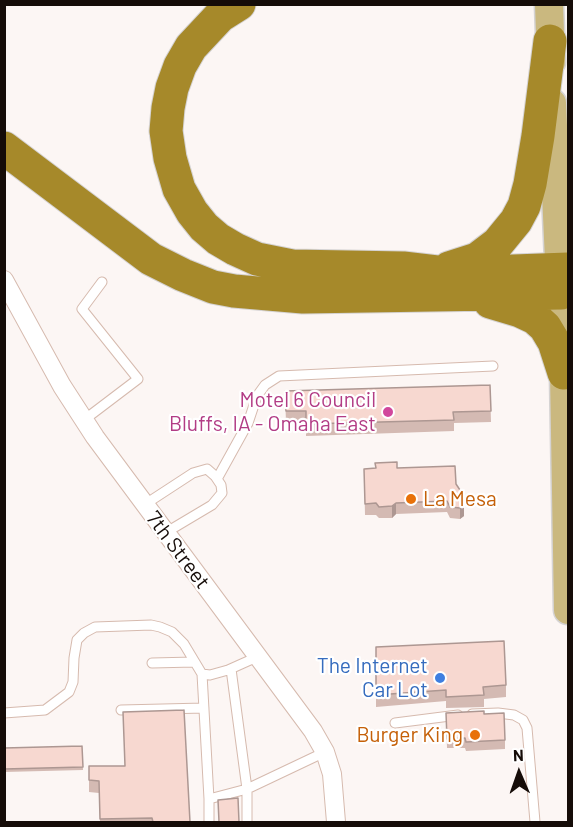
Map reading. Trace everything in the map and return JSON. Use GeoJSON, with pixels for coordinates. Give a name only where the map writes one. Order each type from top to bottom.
{"type":"FeatureCollection","features":[{"type":"Feature","properties":{"kind":"highway"},"geometry":{"type":"LineString","coordinates":[[239,4],[220,16],[191,47],[180,66],[172,88],[166,131],[170,158],[179,189],[204,227],[235,249],[275,264],[436,284],[484,301],[505,305],[535,318],[545,327],[554,342],[564,373]]}},
{"type":"Feature","properties":{"kind":"highway"},"geometry":{"type":"LineString","coordinates":[[436,284],[498,243],[524,206],[531,184],[550,41]]}},
{"type":"Feature","properties":{"kind":"highway"},"geometry":{"type":"LineString","coordinates":[[4,148],[151,259],[183,275],[234,291],[285,297],[436,284],[564,281]]}},
{"type":"Feature","properties":{"kind":"main road"},"geometry":{"type":"LineString","coordinates":[[549,4],[564,281],[568,610]]}},
{"type":"Feature","properties":{"kind":"street","name":"7th Street"},"geometry":{"type":"LineString","coordinates":[[4,280],[33,335],[84,420],[144,505],[313,731],[325,752],[332,774],[336,822]]}},
{"type":"Feature","properties":{"kind":"lane"},"geometry":{"type":"LineString","coordinates":[[84,420],[138,379],[81,309],[102,282]]}},
{"type":"Feature","properties":{"kind":"lane"},"geometry":{"type":"LineString","coordinates":[[217,479],[248,423],[257,396],[279,375],[493,366]]}},
{"type":"Feature","properties":{"kind":"lane"},"geometry":{"type":"LineString","coordinates":[[144,505],[193,473],[207,469],[217,479],[222,493],[212,505],[165,533]]}},
{"type":"Feature","properties":{"kind":"lane"},"geometry":{"type":"LineString","coordinates":[[4,713],[45,710],[69,692],[73,682],[77,640],[95,627],[150,625],[172,632],[184,644],[202,674],[212,821]]}},
{"type":"Feature","properties":{"kind":"lane"},"geometry":{"type":"LineString","coordinates":[[202,674],[210,675],[231,669],[257,657]]}},
{"type":"Feature","properties":{"kind":"lane"},"geometry":{"type":"LineString","coordinates":[[152,663],[195,662]]}},
{"type":"Feature","properties":{"kind":"lane"},"geometry":{"type":"LineString","coordinates":[[231,669],[247,789],[245,820]]}},
{"type":"Feature","properties":{"kind":"lane"},"geometry":{"type":"LineString","coordinates":[[121,710],[204,708]]}},
{"type":"Feature","properties":{"kind":"lane"},"geometry":{"type":"LineString","coordinates":[[395,723],[444,715],[498,713],[514,715],[523,720],[526,728],[535,822]]}},
{"type":"Feature","properties":{"kind":"lane"},"geometry":{"type":"LineString","coordinates":[[209,799],[247,789],[325,752]]}},
{"type":"Feature","properties":{"kind":"building","name":"Motel 6 Council Bluffs, IA - Omaha East"},"geometry":{"type":"Polygon","coordinates":[[[490,385],[491,411],[453,412],[454,420],[306,424],[306,411],[286,411],[285,391],[490,385]]]}},
{"type":"Feature","properties":{"kind":"building","name":"La Mesa"},"geometry":{"type":"Polygon","coordinates":[[[397,462],[397,468],[455,466],[456,484],[464,496],[464,504],[460,508],[450,507],[447,501],[396,503],[392,506],[379,507],[376,503],[365,504],[364,469],[376,468],[375,463],[397,462]]]}},
{"type":"Feature","properties":{"kind":"building","name":"The Internet Car Lot"},"geometry":{"type":"Polygon","coordinates":[[[504,641],[506,685],[483,687],[484,695],[446,697],[446,690],[376,695],[376,647],[504,641]]]}},
{"type":"Feature","properties":{"kind":"building"},"geometry":{"type":"Polygon","coordinates":[[[184,710],[190,822],[153,822],[152,818],[100,819],[99,781],[89,780],[89,766],[125,766],[123,712],[184,710]]]}},
{"type":"Feature","properties":{"kind":"building","name":"Burger King"},"geometry":{"type":"Polygon","coordinates":[[[484,711],[484,714],[504,713],[505,740],[466,742],[465,738],[447,739],[446,713],[484,711]]]}},
{"type":"Feature","properties":{"kind":"building"},"geometry":{"type":"Polygon","coordinates":[[[82,746],[83,767],[4,769],[4,748],[82,746]]]}},
{"type":"Feature","properties":{"kind":"building"},"geometry":{"type":"Polygon","coordinates":[[[238,798],[239,822],[219,822],[218,800],[238,798]]]}},
{"type":"Feature","properties":{"kind":"place","name":"Motel 6 Council Bluffs, IA - Omaha East"},"geometry":{"type":"Point","coordinates":[388,412]}},
{"type":"Feature","properties":{"kind":"place","name":"La Mesa"},"geometry":{"type":"Point","coordinates":[411,499]}},
{"type":"Feature","properties":{"kind":"place","name":"The Internet Car Lot"},"geometry":{"type":"Point","coordinates":[440,678]}},
{"type":"Feature","properties":{"kind":"place","name":"Burger King"},"geometry":{"type":"Point","coordinates":[475,735]}}]}
